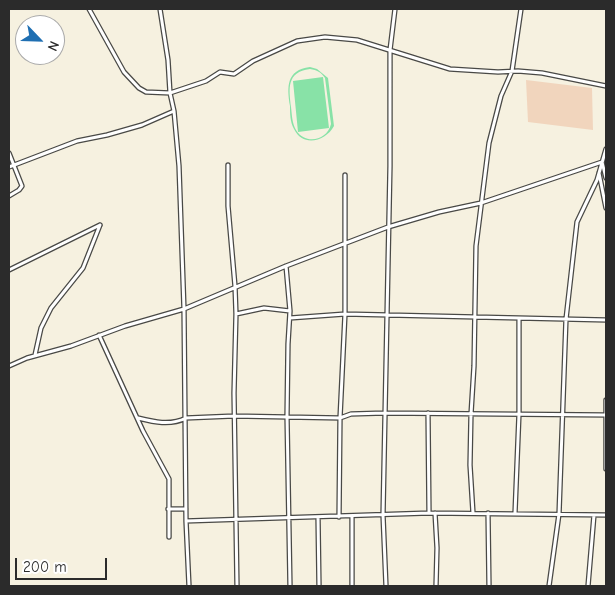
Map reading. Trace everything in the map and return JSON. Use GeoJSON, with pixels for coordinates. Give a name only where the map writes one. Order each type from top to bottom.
{"type":"FeatureCollection","features":[{"type":"Feature","properties":{"kind":"street"},"geometry":{"type":"LineString","coordinates":[[89,9],[105,40],[133,82],[146,92],[170,93],[206,81],[220,72],[234,74],[253,61],[298,41],[325,37],[357,40],[450,69],[542,73],[606,86]]}},
{"type":"Feature","properties":{"kind":"street"},"geometry":{"type":"LineString","coordinates":[[160,9],[168,60],[179,166],[184,309],[186,521],[189,586]]}},
{"type":"Feature","properties":{"kind":"street"},"geometry":{"type":"LineString","coordinates":[[386,586],[383,515],[390,50],[396,9]]}},
{"type":"Feature","properties":{"kind":"street"},"geometry":{"type":"LineString","coordinates":[[473,513],[470,465],[476,246],[489,144],[501,96],[512,71],[521,9]]}},
{"type":"Feature","properties":{"kind":"street"},"geometry":{"type":"LineString","coordinates":[[9,167],[77,141],[142,125],[174,111]]}},
{"type":"Feature","properties":{"kind":"street"},"geometry":{"type":"LineString","coordinates":[[549,586],[559,514],[566,319],[576,222],[599,173],[606,149]]}},
{"type":"Feature","properties":{"kind":"street"},"geometry":{"type":"LineString","coordinates":[[9,153],[22,186],[9,196]]}},
{"type":"Feature","properties":{"kind":"street"},"geometry":{"type":"LineString","coordinates":[[9,366],[125,326],[184,309],[236,286],[388,227],[438,212],[482,203],[602,162]]}},
{"type":"Feature","properties":{"kind":"street"},"geometry":{"type":"LineString","coordinates":[[602,162],[606,178]]}},
{"type":"Feature","properties":{"kind":"street"},"geometry":{"type":"LineString","coordinates":[[228,165],[228,206],[236,286],[234,416],[237,586]]}},
{"type":"Feature","properties":{"kind":"street"},"geometry":{"type":"LineString","coordinates":[[599,173],[606,208]]}},
{"type":"Feature","properties":{"kind":"street"},"geometry":{"type":"LineString","coordinates":[[339,517],[340,418],[345,314],[344,175]]}},
{"type":"Feature","properties":{"kind":"street"},"geometry":{"type":"LineString","coordinates":[[9,270],[100,224],[83,268],[51,308],[42,328],[35,356]]}},
{"type":"Feature","properties":{"kind":"street"},"geometry":{"type":"LineString","coordinates":[[286,266],[290,312],[287,416],[290,586]]}},
{"type":"Feature","properties":{"kind":"street"},"geometry":{"type":"LineString","coordinates":[[236,314],[264,308],[290,312]]}},
{"type":"Feature","properties":{"kind":"street"},"geometry":{"type":"LineString","coordinates":[[290,318],[345,314],[606,320]]}},
{"type":"Feature","properties":{"kind":"street"},"geometry":{"type":"LineString","coordinates":[[515,513],[519,414],[519,318]]}},
{"type":"Feature","properties":{"kind":"street"},"geometry":{"type":"LineString","coordinates":[[99,335],[169,479],[169,537]]}},
{"type":"Feature","properties":{"kind":"street"},"geometry":{"type":"LineString","coordinates":[[606,400],[606,469]]}},
{"type":"Feature","properties":{"kind":"street"},"geometry":{"type":"LineString","coordinates":[[138,418],[160,423],[179,422],[186,418],[234,416],[340,418],[351,414],[384,413],[606,415]]}},
{"type":"Feature","properties":{"kind":"street"},"geometry":{"type":"LineString","coordinates":[[428,413],[429,513]]}},
{"type":"Feature","properties":{"kind":"street"},"geometry":{"type":"LineString","coordinates":[[168,508],[186,508]]}},
{"type":"Feature","properties":{"kind":"street"},"geometry":{"type":"LineString","coordinates":[[186,521],[429,513],[606,515]]}},
{"type":"Feature","properties":{"kind":"street"},"geometry":{"type":"LineString","coordinates":[[435,513],[437,548],[436,586]]}},
{"type":"Feature","properties":{"kind":"street"},"geometry":{"type":"LineString","coordinates":[[488,513],[489,586]]}},
{"type":"Feature","properties":{"kind":"street"},"geometry":{"type":"LineString","coordinates":[[588,586],[594,515]]}},
{"type":"Feature","properties":{"kind":"street"},"geometry":{"type":"LineString","coordinates":[[352,516],[352,586]]}},
{"type":"Feature","properties":{"kind":"street"},"geometry":{"type":"LineString","coordinates":[[318,517],[319,586]]}},
{"type":"Feature","properties":{"kind":"shaded area"},"geometry":{"type":"Polygon","coordinates":[[[526,80],[592,88],[593,130],[528,122],[526,80]]]}},
{"type":"Feature","properties":{"kind":"green space"},"geometry":{"type":"Polygon","coordinates":[[[310,67],[317,69],[328,78],[334,126],[320,139],[309,140],[303,139],[298,135],[291,120],[288,92],[290,80],[296,72],[310,67]],[[310,69],[302,71],[293,78],[290,94],[293,122],[296,130],[305,138],[315,139],[325,134],[331,124],[325,78],[317,71],[310,69]]]}},
{"type":"Feature","properties":{"kind":"green space"},"geometry":{"type":"Polygon","coordinates":[[[323,77],[329,128],[298,132],[293,81],[323,77]]]}}]}
